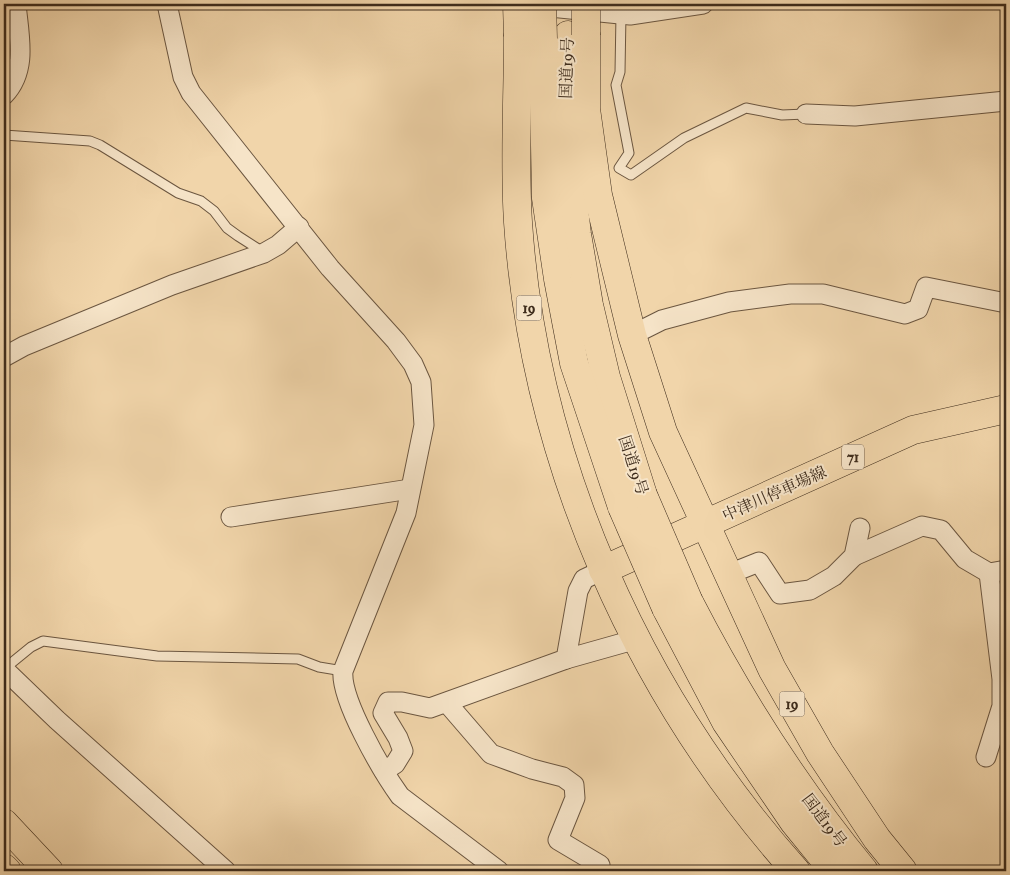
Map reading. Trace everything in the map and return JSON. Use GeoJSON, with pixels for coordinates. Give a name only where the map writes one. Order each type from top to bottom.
{"type":"FeatureCollection","features":[{"type":"Feature","properties":{"kind":"main road","name":"19"},"geometry":{"type":"LineString","coordinates":[[517,4],[554,36],[586,110],[598,195],[632,335],[663,432],[772,669],[820,753],[878,839],[903,871]]}},
{"type":"Feature","properties":{"kind":"main road","name":"国道19号"},"geometry":{"type":"LineString","coordinates":[[542,4],[554,36]]}},
{"type":"Feature","properties":{"kind":"main road","name":"国道19号"},"geometry":{"type":"LineString","coordinates":[[567,4],[554,36],[546,198],[558,279],[574,363],[726,722],[794,822],[834,871]]}},
{"type":"Feature","properties":{"kind":"main road","name":"19"},"geometry":{"type":"LineString","coordinates":[[586,4],[554,36],[518,222],[536,356],[552,422],[572,490],[602,570],[637,639],[678,711],[728,787],[796,871]]}},
{"type":"Feature","properties":{"kind":"main road","name":"中津川停車場線"},"geometry":{"type":"LineString","coordinates":[[602,570],[913,430],[1006,409]]}},
{"type":"Feature","properties":{"kind":"main road","name":"国道19号"},"geometry":{"type":"LineString","coordinates":[[677,605],[803,793],[864,871]]}},
{"type":"Feature","properties":{"kind":"main road"},"geometry":{"type":"LineString","coordinates":[[4,823],[50,871]]}},
{"type":"Feature","properties":{"kind":"main road"},"geometry":{"type":"LineString","coordinates":[[4,868],[7,871]]}},
{"type":"Feature","properties":{"kind":"street"},"geometry":{"type":"LineString","coordinates":[[4,96],[15,80],[20,65],[16,4]]}},
{"type":"Feature","properties":{"kind":"street"},"geometry":{"type":"LineString","coordinates":[[167,4],[183,77],[191,93],[330,268],[396,341],[413,364],[421,382],[424,425],[406,513],[343,671],[342,680],[345,695],[384,772],[400,796],[500,871]]}},
{"type":"Feature","properties":{"kind":"street"},"geometry":{"type":"LineString","coordinates":[[517,4],[630,15],[703,4]]}},
{"type":"Feature","properties":{"kind":"street"},"geometry":{"type":"LineString","coordinates":[[806,114],[856,116],[1006,101]]}},
{"type":"Feature","properties":{"kind":"street"},"geometry":{"type":"LineString","coordinates":[[4,357],[24,346],[172,285],[264,253],[278,245],[299,227]]}},
{"type":"Feature","properties":{"kind":"street"},"geometry":{"type":"LineString","coordinates":[[632,335],[662,320],[729,302],[790,294],[823,294],[905,314],[918,309],[926,288],[1006,303]]}},
{"type":"Feature","properties":{"kind":"street"},"geometry":{"type":"LineString","coordinates":[[231,517],[410,489]]}},
{"type":"Feature","properties":{"kind":"street"},"geometry":{"type":"LineString","coordinates":[[729,574],[759,562],[780,594],[810,590],[834,576],[854,556],[922,526],[942,530],[965,559],[998,572],[1002,706],[986,757]]}},
{"type":"Feature","properties":{"kind":"street"},"geometry":{"type":"LineString","coordinates":[[854,556],[860,528]]}},
{"type":"Feature","properties":{"kind":"street"},"geometry":{"type":"LineString","coordinates":[[566,659],[578,591],[584,579],[602,570]]}},
{"type":"Feature","properties":{"kind":"street"},"geometry":{"type":"LineString","coordinates":[[384,772],[395,764],[403,752],[398,738],[384,713],[388,702],[402,702],[430,708],[566,659],[637,639]]}},
{"type":"Feature","properties":{"kind":"street"},"geometry":{"type":"LineString","coordinates":[[4,669],[57,720],[226,871]]}},
{"type":"Feature","properties":{"kind":"street"},"geometry":{"type":"LineString","coordinates":[[447,703],[491,754],[562,777],[574,785],[575,798],[558,840],[600,865]]}},
{"type":"Feature","properties":{"kind":"lane"},"geometry":{"type":"LineString","coordinates":[[622,14],[620,72],[616,85],[629,154],[619,168],[632,175],[684,138],[746,108],[782,116],[806,114]]}},
{"type":"Feature","properties":{"kind":"lane"},"geometry":{"type":"LineString","coordinates":[[4,135],[90,142],[100,145],[178,193],[201,202],[214,211],[233,232],[264,253]]}},
{"type":"Feature","properties":{"kind":"lane"},"geometry":{"type":"LineString","coordinates":[[4,669],[31,647],[43,641],[157,656],[298,659],[319,667],[343,671]]}}]}
